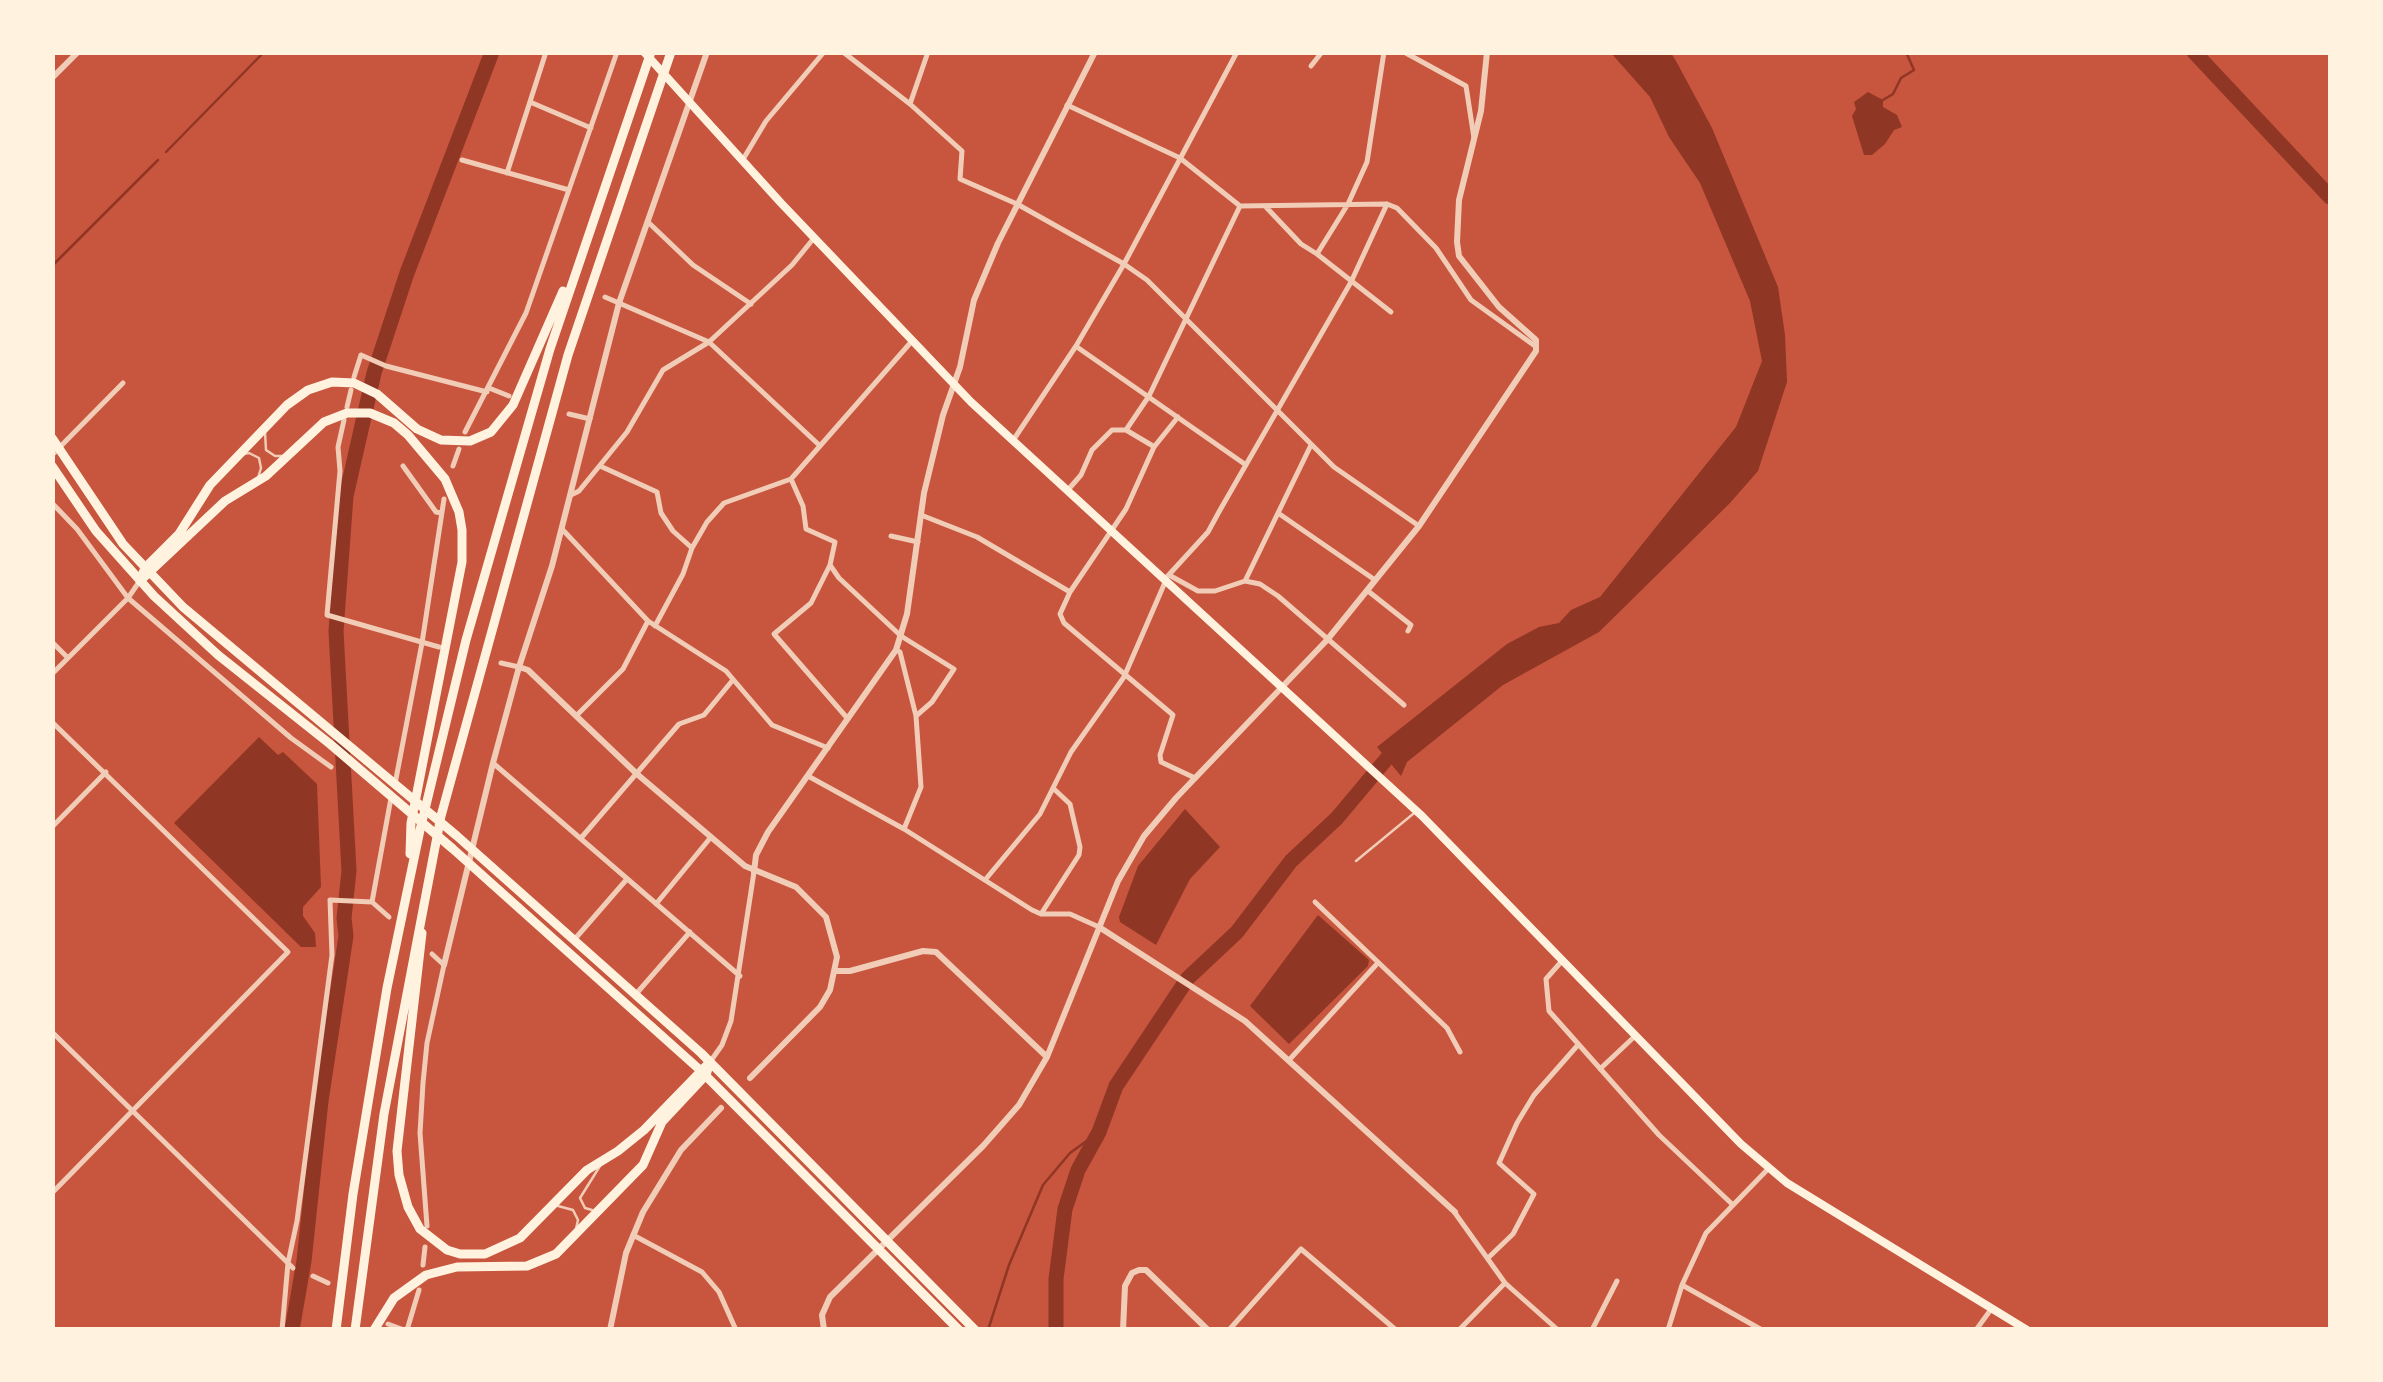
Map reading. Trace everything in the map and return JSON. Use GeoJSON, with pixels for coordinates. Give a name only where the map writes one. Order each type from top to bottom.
{"type":"FeatureCollection","features":[{"type":"Feature","properties":{"kind":"highway"},"geometry":{"type":"LineString","coordinates":[[415,827],[426,802],[509,483],[579,256],[646,67],[647,52]]}},
{"type":"Feature","properties":{"kind":"highway"},"geometry":{"type":"LineString","coordinates":[[354,1330],[384,1114],[442,816],[568,356],[669,57]]}},
{"type":"Feature","properties":{"kind":"highway"},"geometry":{"type":"LineString","coordinates":[[140,581],[179,534],[201,496],[266,425],[308,390],[332,382],[353,383],[385,400],[417,429],[441,440],[470,441],[490,432],[512,405],[579,256]]}},
{"type":"Feature","properties":{"kind":"highway"},"geometry":{"type":"LineString","coordinates":[[147,571],[225,502],[256,484],[324,422],[346,414],[380,416],[408,435],[445,479],[459,512],[462,562],[417,793],[410,872],[358,1162],[336,1330]]}},
{"type":"Feature","properties":{"kind":"highway"},"geometry":{"type":"LineString","coordinates":[[52,438],[55,452],[147,571],[226,646],[471,849],[710,1062],[973,1328]]}},
{"type":"Feature","properties":{"kind":"highway"},"geometry":{"type":"LineString","coordinates":[[52,466],[96,531],[140,581],[218,655],[468,862],[703,1072],[959,1330]]}},
{"type":"Feature","properties":{"kind":"highway"},"geometry":{"type":"LineString","coordinates":[[428,881],[397,1151],[408,1207],[428,1238],[447,1250],[472,1255],[510,1244],[552,1208],[579,1177],[644,1130],[703,1072]]}},
{"type":"Feature","properties":{"kind":"highway"},"geometry":{"type":"LineString","coordinates":[[374,1330],[394,1298],[426,1274],[457,1267],[538,1264],[572,1239],[643,1165],[667,1115],[710,1062]]}},
{"type":"Feature","properties":{"kind":"main road"},"geometry":{"type":"LineString","coordinates":[[647,52],[814,238],[1012,442],[1167,578],[1352,752],[1768,1169],[2027,1330]]}},
{"type":"Feature","properties":{"kind":"street"},"geometry":{"type":"LineString","coordinates":[[52,78],[78,52]]}},
{"type":"Feature","properties":{"kind":"street"},"geometry":{"type":"LineString","coordinates":[[507,173],[546,52]]}},
{"type":"Feature","properties":{"kind":"street"},"geometry":{"type":"LineString","coordinates":[[466,432],[512,345],[540,277],[617,52]]}},
{"type":"Feature","properties":{"kind":"street"},"geometry":{"type":"LineString","coordinates":[[427,1226],[420,1132],[422,1083],[427,1043],[471,849],[518,667],[562,529],[619,303],[707,52]]}},
{"type":"Feature","properties":{"kind":"street"},"geometry":{"type":"LineString","coordinates":[[742,161],[766,122],[824,52]]}},
{"type":"Feature","properties":{"kind":"street"},"geometry":{"type":"LineString","coordinates":[[843,52],[962,151],[960,178],[1017,204],[1147,280],[1334,468],[1419,526]]}},
{"type":"Feature","properties":{"kind":"street"},"geometry":{"type":"LineString","coordinates":[[910,104],[928,52]]}},
{"type":"Feature","properties":{"kind":"street"},"geometry":{"type":"LineString","coordinates":[[710,1062],[726,1034],[740,976],[754,872],[762,844],[896,650],[938,433],[977,291],[1094,52]]}},
{"type":"Feature","properties":{"kind":"street"},"geometry":{"type":"LineString","coordinates":[[1012,442],[1076,346],[1124,264],[1237,52]]}},
{"type":"Feature","properties":{"kind":"street"},"geometry":{"type":"LineString","coordinates":[[1312,66],[1322,52]]}},
{"type":"Feature","properties":{"kind":"street"},"geometry":{"type":"LineString","coordinates":[[1317,254],[1348,204],[1367,162],[1384,52]]}},
{"type":"Feature","properties":{"kind":"street"},"geometry":{"type":"LineString","coordinates":[[1404,52],[1466,86],[1474,141]]}},
{"type":"Feature","properties":{"kind":"street"},"geometry":{"type":"LineString","coordinates":[[1487,52],[1474,141],[1459,200],[1456,242],[1459,256],[1499,307],[1532,335],[1538,348]]}},
{"type":"Feature","properties":{"kind":"street"},"geometry":{"type":"LineString","coordinates":[[530,102],[591,128]]}},
{"type":"Feature","properties":{"kind":"street"},"geometry":{"type":"LineString","coordinates":[[1067,105],[1180,158],[1240,206],[1386,204],[1397,208],[1422,230],[1472,300],[1538,348]]}},
{"type":"Feature","properties":{"kind":"street"},"geometry":{"type":"LineString","coordinates":[[462,160],[569,190]]}},
{"type":"Feature","properties":{"kind":"street"},"geometry":{"type":"LineString","coordinates":[[985,880],[1040,814],[1071,752],[1124,676],[1167,578],[1208,532],[1350,282],[1386,204]]}},
{"type":"Feature","properties":{"kind":"street"},"geometry":{"type":"LineString","coordinates":[[1126,430],[1150,396],[1240,206]]}},
{"type":"Feature","properties":{"kind":"street"},"geometry":{"type":"LineString","coordinates":[[1266,206],[1301,244],[1391,312]]}},
{"type":"Feature","properties":{"kind":"street"},"geometry":{"type":"LineString","coordinates":[[646,221],[692,265],[751,304]]}},
{"type":"Feature","properties":{"kind":"street"},"geometry":{"type":"LineString","coordinates":[[569,496],[579,491],[627,432],[663,370],[709,342],[792,266],[814,238]]}},
{"type":"Feature","properties":{"kind":"street"},"geometry":{"type":"LineString","coordinates":[[540,277],[552,280]]}},
{"type":"Feature","properties":{"kind":"street"},"geometry":{"type":"LineString","coordinates":[[606,298],[709,342],[819,445]]}},
{"type":"Feature","properties":{"kind":"street"},"geometry":{"type":"LineString","coordinates":[[655,626],[683,574],[692,548],[724,503],[791,479],[912,342]]}},
{"type":"Feature","properties":{"kind":"street"},"geometry":{"type":"LineString","coordinates":[[1076,346],[1246,465]]}},
{"type":"Feature","properties":{"kind":"street"},"geometry":{"type":"LineString","coordinates":[[824,1330],[822,1315],[830,1297],[1019,1104],[1047,1057],[1118,881],[1144,836],[1327,640],[1419,526],[1538,348]]}},
{"type":"Feature","properties":{"kind":"street"},"geometry":{"type":"LineString","coordinates":[[439,647],[327,615],[340,471],[338,446],[353,383],[361,355],[386,366],[509,396]]}},
{"type":"Feature","properties":{"kind":"street"},"geometry":{"type":"LineString","coordinates":[[55,452],[123,383]]}},
{"type":"Feature","properties":{"kind":"street"},"geometry":{"type":"LineString","coordinates":[[569,414],[590,419]]}},
{"type":"Feature","properties":{"kind":"street"},"geometry":{"type":"LineString","coordinates":[[1178,417],[1154,447],[1126,509],[1060,608],[1064,624],[1173,715],[1161,762],[1195,778]]}},
{"type":"Feature","properties":{"kind":"street"},"geometry":{"type":"LineString","coordinates":[[1067,491],[1081,476],[1092,450],[1112,430],[1126,430],[1154,447]]}},
{"type":"Feature","properties":{"kind":"street"},"geometry":{"type":"LineString","coordinates":[[1246,581],[1311,445]]}},
{"type":"Feature","properties":{"kind":"street"},"geometry":{"type":"LineString","coordinates":[[453,466],[459,449]]}},
{"type":"Feature","properties":{"kind":"street"},"geometry":{"type":"LineString","coordinates":[[403,466],[440,513]]}},
{"type":"Feature","properties":{"kind":"street"},"geometry":{"type":"LineString","coordinates":[[600,466],[657,492],[661,513],[692,548]]}},
{"type":"Feature","properties":{"kind":"street"},"geometry":{"type":"LineString","coordinates":[[791,479],[806,529],[836,542],[811,603],[774,634],[849,719]]}},
{"type":"Feature","properties":{"kind":"street"},"geometry":{"type":"LineString","coordinates":[[395,784],[444,499]]}},
{"type":"Feature","properties":{"kind":"street"},"geometry":{"type":"LineString","coordinates":[[52,504],[77,529],[128,598],[280,728],[331,766]]}},
{"type":"Feature","properties":{"kind":"street"},"geometry":{"type":"LineString","coordinates":[[1278,513],[1375,580]]}},
{"type":"Feature","properties":{"kind":"street"},"geometry":{"type":"LineString","coordinates":[[922,515],[977,538],[1070,592]]}},
{"type":"Feature","properties":{"kind":"street"},"geometry":{"type":"LineString","coordinates":[[562,529],[648,622],[726,671],[772,725],[828,748]]}},
{"type":"Feature","properties":{"kind":"street"},"geometry":{"type":"LineString","coordinates":[[891,536],[918,542]]}},
{"type":"Feature","properties":{"kind":"street"},"geometry":{"type":"LineString","coordinates":[[830,564],[839,578],[901,636],[954,669],[932,702],[916,716]]}},
{"type":"Feature","properties":{"kind":"street"},"geometry":{"type":"LineString","coordinates":[[1167,578],[1198,591],[1215,591],[1246,581],[1260,584],[1404,704]]}},
{"type":"Feature","properties":{"kind":"street"},"geometry":{"type":"LineString","coordinates":[[52,674],[140,581]]}},
{"type":"Feature","properties":{"kind":"street"},"geometry":{"type":"LineString","coordinates":[[1367,590],[1411,625],[1408,631]]}},
{"type":"Feature","properties":{"kind":"street"},"geometry":{"type":"LineString","coordinates":[[576,716],[622,669],[648,622]]}},
{"type":"Feature","properties":{"kind":"street"},"geometry":{"type":"LineString","coordinates":[[52,642],[68,658]]}},
{"type":"Feature","properties":{"kind":"street"},"geometry":{"type":"LineString","coordinates":[[896,650],[900,652],[916,716],[921,787],[904,829]]}},
{"type":"Feature","properties":{"kind":"street"},"geometry":{"type":"LineString","coordinates":[[501,663],[528,670],[711,838],[754,872],[796,888],[826,917],[836,943],[836,971],[830,990],[820,1007],[750,1078]]}},
{"type":"Feature","properties":{"kind":"street"},"geometry":{"type":"LineString","coordinates":[[581,838],[679,724],[704,716],[732,682]]}},
{"type":"Feature","properties":{"kind":"street"},"geometry":{"type":"LineString","coordinates":[[52,722],[288,952],[52,1193]]}},
{"type":"Feature","properties":{"kind":"street"},"geometry":{"type":"LineString","coordinates":[[493,763],[740,976]]}},
{"type":"Feature","properties":{"kind":"street"},"geometry":{"type":"LineString","coordinates":[[52,827],[106,772]]}},
{"type":"Feature","properties":{"kind":"street"},"geometry":{"type":"LineString","coordinates":[[808,776],[904,829],[1041,914],[1070,914],[1099,928],[1230,1011],[1290,1059],[1454,1212],[1505,1283],[1558,1330]]}},
{"type":"Feature","properties":{"kind":"street"},"geometry":{"type":"LineString","coordinates":[[1041,914],[1079,855],[1080,847],[1070,804],[1054,789]]}},
{"type":"Feature","properties":{"kind":"street"},"geometry":{"type":"LineString","coordinates":[[372,902],[391,798]]}},
{"type":"Feature","properties":{"kind":"street"},"geometry":{"type":"LineString","coordinates":[[656,904],[711,838]]}},
{"type":"Feature","properties":{"kind":"street"},"geometry":{"type":"LineString","coordinates":[[574,940],[627,879]]}},
{"type":"Feature","properties":{"kind":"street"},"geometry":{"type":"LineString","coordinates":[[282,1330],[332,955],[330,900],[372,902],[389,917]]}},
{"type":"Feature","properties":{"kind":"street"},"geometry":{"type":"LineString","coordinates":[[1315,902],[1448,1028],[1460,1052]]}},
{"type":"Feature","properties":{"kind":"street"},"geometry":{"type":"LineString","coordinates":[[636,995],[690,932]]}},
{"type":"Feature","properties":{"kind":"street"},"geometry":{"type":"LineString","coordinates":[[836,971],[850,971],[923,950],[936,952],[1047,1057]]}},
{"type":"Feature","properties":{"kind":"street"},"geometry":{"type":"LineString","coordinates":[[432,954],[444,965]]}},
{"type":"Feature","properties":{"kind":"street"},"geometry":{"type":"LineString","coordinates":[[1561,962],[1546,978],[1549,1011],[1659,1135],[1733,1205]]}},
{"type":"Feature","properties":{"kind":"street"},"geometry":{"type":"LineString","coordinates":[[1290,1059],[1377,964]]}},
{"type":"Feature","properties":{"kind":"street"},"geometry":{"type":"LineString","coordinates":[[52,1032],[290,1265]]}},
{"type":"Feature","properties":{"kind":"street"},"geometry":{"type":"LineString","coordinates":[[1600,1070],[1634,1037]]}},
{"type":"Feature","properties":{"kind":"street"},"geometry":{"type":"LineString","coordinates":[[1488,1257],[1512,1234],[1534,1194],[1499,1163],[1516,1123],[1534,1095],[1577,1046]]}},
{"type":"Feature","properties":{"kind":"street"},"geometry":{"type":"LineString","coordinates":[[610,1330],[632,1235],[667,1170],[721,1108]]}},
{"type":"Feature","properties":{"kind":"street"},"geometry":{"type":"LineString","coordinates":[[1668,1330],[1682,1285],[1706,1233],[1768,1169]]}},
{"type":"Feature","properties":{"kind":"street"},"geometry":{"type":"LineString","coordinates":[[632,1235],[702,1272],[719,1292],[736,1330]]}},
{"type":"Feature","properties":{"kind":"street"},"geometry":{"type":"LineString","coordinates":[[423,1265],[425,1247]]}},
{"type":"Feature","properties":{"kind":"street"},"geometry":{"type":"LineString","coordinates":[[1229,1330],[1301,1249],[1396,1330]]}},
{"type":"Feature","properties":{"kind":"street"},"geometry":{"type":"LineString","coordinates":[[1123,1330],[1125,1286],[1132,1272],[1139,1270],[1146,1270],[1208,1330]]}},
{"type":"Feature","properties":{"kind":"street"},"geometry":{"type":"LineString","coordinates":[[313,1276],[328,1283]]}},
{"type":"Feature","properties":{"kind":"street"},"geometry":{"type":"LineString","coordinates":[[1592,1330],[1617,1282]]}},
{"type":"Feature","properties":{"kind":"street"},"geometry":{"type":"LineString","coordinates":[[1459,1330],[1505,1283]]}},
{"type":"Feature","properties":{"kind":"street"},"geometry":{"type":"LineString","coordinates":[[1682,1285],[1762,1329]]}},
{"type":"Feature","properties":{"kind":"street"},"geometry":{"type":"LineString","coordinates":[[388,1324],[405,1330],[418,1290]]}},
{"type":"Feature","properties":{"kind":"street"},"geometry":{"type":"LineString","coordinates":[[1976,1330],[1992,1308]]}},
{"type":"Feature","properties":{"kind":"lane"},"geometry":{"type":"LineString","coordinates":[[266,425],[266,450],[275,456],[289,454]]}},
{"type":"Feature","properties":{"kind":"lane"},"geometry":{"type":"LineString","coordinates":[[234,459],[249,452],[259,458],[261,468],[256,484]]}},
{"type":"Feature","properties":{"kind":"lane"},"geometry":{"type":"LineString","coordinates":[[1356,861],[1414,812]]}},
{"type":"Feature","properties":{"kind":"lane"},"geometry":{"type":"LineString","coordinates":[[600,1161],[599,1170],[580,1198],[590,1210],[604,1208]]}},
{"type":"Feature","properties":{"kind":"lane"},"geometry":{"type":"LineString","coordinates":[[552,1208],[564,1205],[574,1210],[578,1220],[572,1239]]}},
{"type":"Feature","properties":{"kind":"shaded area"},"geometry":{"type":"Polygon","coordinates":[[[1611,53],[1671,53],[1712,128],[1778,287],[1787,382],[1758,471],[1730,503],[1599,632],[1503,685],[1407,762],[1401,776],[1377,747],[1507,644],[1539,627],[1559,623],[1571,610],[1600,597],[1736,427],[1762,361],[1750,301],[1700,183],[1669,137],[1650,97],[1611,53]]]}},
{"type":"Feature","properties":{"kind":"shaded area"},"geometry":{"type":"Polygon","coordinates":[[[1868,92],[1883,100],[1883,107],[1897,115],[1902,127],[1894,130],[1872,155],[1864,155],[1852,116],[1854,102],[1868,92]]]}},
{"type":"Feature","properties":{"kind":"shaded area"},"geometry":{"type":"Polygon","coordinates":[[[259,737],[278,755],[283,752],[317,784],[321,887],[303,907],[303,916],[315,933],[316,947],[301,947],[174,823],[259,737]]]}},
{"type":"Feature","properties":{"kind":"shaded area"},"geometry":{"type":"Polygon","coordinates":[[[1185,809],[1220,847],[1190,879],[1156,945],[1120,922],[1119,917],[1138,866],[1185,809]]]}},
{"type":"Feature","properties":{"kind":"shaded area"},"geometry":{"type":"Polygon","coordinates":[[[1318,915],[1369,960],[1368,966],[1289,1044],[1250,1006],[1318,915]]]}},
{"type":"Feature","properties":{"kind":"waterway"},"geometry":{"type":"LineString","coordinates":[[166,152],[264,52]]}},
{"type":"Feature","properties":{"kind":"waterway"},"geometry":{"type":"LineString","coordinates":[[292,1330],[346,936],[349,871],[336,631],[346,496],[374,373],[407,273],[492,52]]}},
{"type":"Feature","properties":{"kind":"waterway"},"geometry":{"type":"LineString","coordinates":[[1883,100],[1893,94],[1901,78],[1914,70],[1906,52]]}},
{"type":"Feature","properties":{"kind":"waterway"},"geometry":{"type":"LineString","coordinates":[[2194,52],[2330,197]]}},
{"type":"Feature","properties":{"kind":"waterway"},"geometry":{"type":"LineString","coordinates":[[52,266],[158,160]]}},
{"type":"Feature","properties":{"kind":"waterway"},"geometry":{"type":"LineString","coordinates":[[1056,1330],[1056,1279],[1065,1209],[1116,1086],[1188,978],[1237,932],[1291,861],[1337,818],[1399,744]]}},
{"type":"Feature","properties":{"kind":"waterway"},"geometry":{"type":"LineString","coordinates":[[988,1330],[1009,1265],[1043,1185],[1070,1153],[1099,1132]]}}]}
